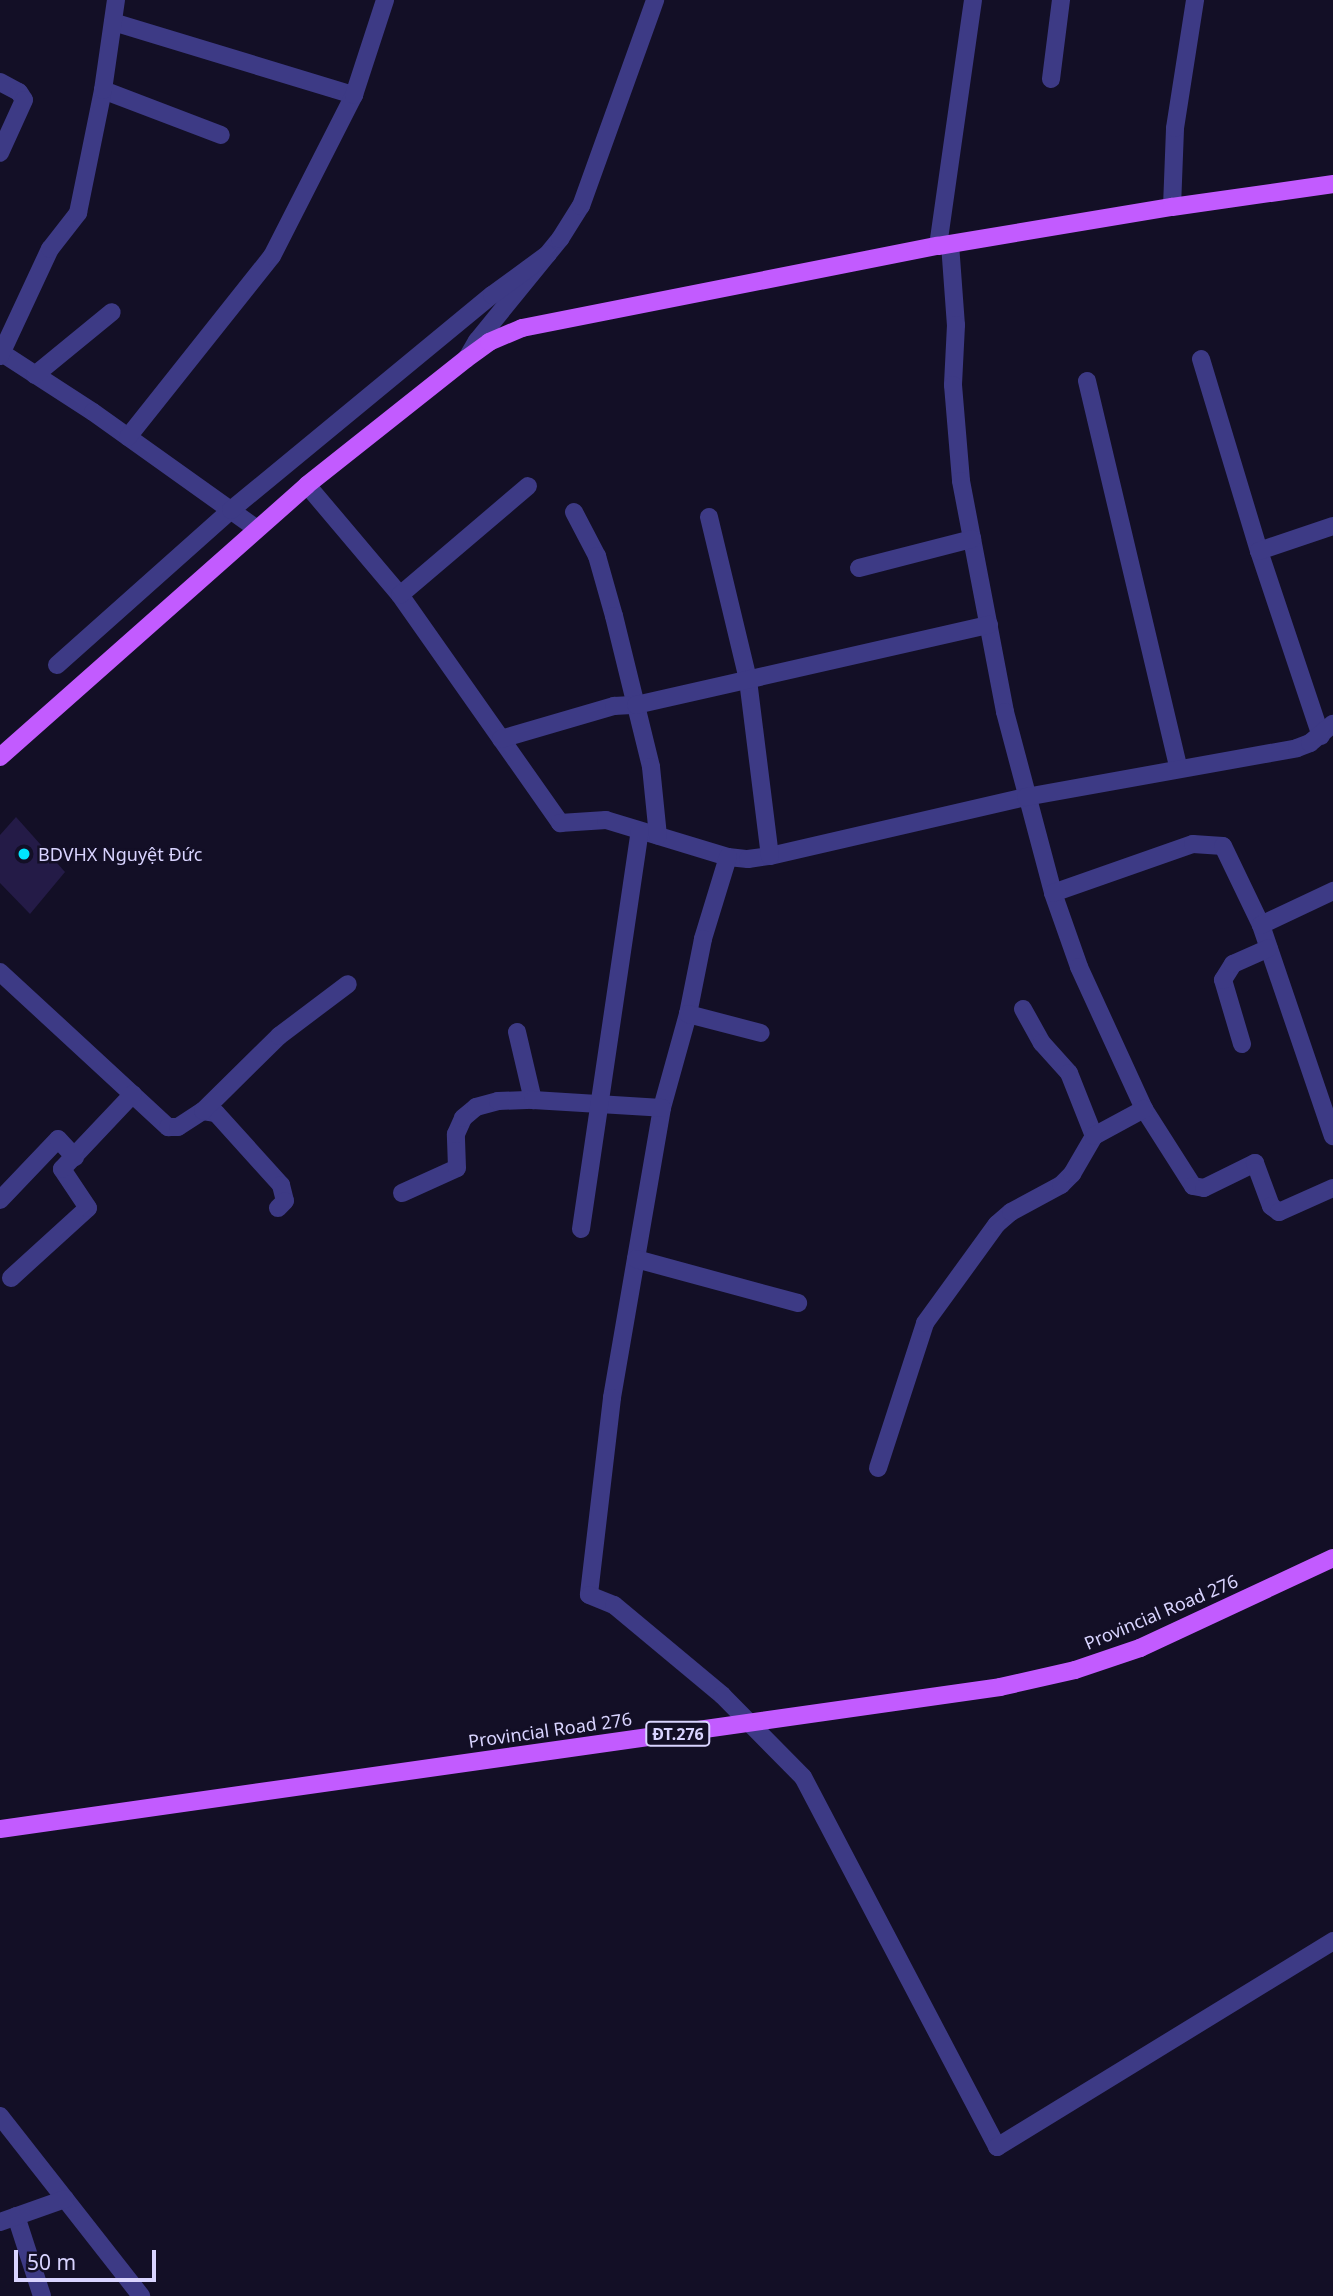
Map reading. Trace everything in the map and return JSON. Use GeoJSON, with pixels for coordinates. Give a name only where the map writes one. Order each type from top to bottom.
{"type":"FeatureCollection","features":[{"type":"Feature","properties":{"kind":"main road"},"geometry":{"type":"LineString","coordinates":[[0,757],[307,485],[489,342],[522,328],[944,245],[1172,207],[1333,184]]}},
{"type":"Feature","properties":{"kind":"main road","name":"Provincial Road 276"},"geometry":{"type":"LineString","coordinates":[[0,1829],[1000,1687],[1076,1670],[1151,1643],[1333,1558]]}},
{"type":"Feature","properties":{"kind":"street"},"geometry":{"type":"LineString","coordinates":[[116,0],[103,90],[78,214],[50,249],[1,355],[128,437],[257,529]]}},
{"type":"Feature","properties":{"kind":"street"},"geometry":{"type":"LineString","coordinates":[[128,437],[272,256],[354,95],[385,0]]}},
{"type":"Feature","properties":{"kind":"street"},"geometry":{"type":"LineString","coordinates":[[466,359],[477,341],[548,254],[581,206],[655,0]]}},
{"type":"Feature","properties":{"kind":"street"},"geometry":{"type":"LineString","coordinates":[[973,0],[944,245],[956,325],[953,385],[961,481],[1005,712],[1053,893],[1079,967],[1144,1109],[1197,1189],[1252,1163],[1257,1165],[1274,1210],[1279,1212],[1333,1188]]}},
{"type":"Feature","properties":{"kind":"street"},"geometry":{"type":"LineString","coordinates":[[1051,79],[1061,0]]}},
{"type":"Feature","properties":{"kind":"street"},"geometry":{"type":"LineString","coordinates":[[1172,207],[1175,128],[1195,0]]}},
{"type":"Feature","properties":{"kind":"street"},"geometry":{"type":"LineString","coordinates":[[113,22],[354,95]]}},
{"type":"Feature","properties":{"kind":"street"},"geometry":{"type":"LineString","coordinates":[[0,82],[19,92],[24,100],[0,153]]}},
{"type":"Feature","properties":{"kind":"street"},"geometry":{"type":"LineString","coordinates":[[103,90],[221,135]]}},
{"type":"Feature","properties":{"kind":"street"},"geometry":{"type":"LineString","coordinates":[[57,665],[231,510],[492,295],[548,254]]}},
{"type":"Feature","properties":{"kind":"street"},"geometry":{"type":"LineString","coordinates":[[35,375],[112,312]]}},
{"type":"Feature","properties":{"kind":"street"},"geometry":{"type":"LineString","coordinates":[[307,485],[400,595],[560,823],[606,820],[728,857],[748,859],[770,856],[1026,797],[1178,767],[1297,748],[1327,730],[1259,551],[1201,359]]}},
{"type":"Feature","properties":{"kind":"street"},"geometry":{"type":"LineString","coordinates":[[1087,381],[1178,767]]}},
{"type":"Feature","properties":{"kind":"street"},"geometry":{"type":"LineString","coordinates":[[400,595],[528,486]]}},
{"type":"Feature","properties":{"kind":"street"},"geometry":{"type":"LineString","coordinates":[[575,512],[597,556],[636,705],[651,767],[658,836]]}},
{"type":"Feature","properties":{"kind":"street"},"geometry":{"type":"LineString","coordinates":[[709,517],[748,680],[770,856]]}},
{"type":"Feature","properties":{"kind":"street"},"geometry":{"type":"LineString","coordinates":[[1259,551],[1333,526]]}},
{"type":"Feature","properties":{"kind":"street"},"geometry":{"type":"LineString","coordinates":[[859,568],[972,539]]}},
{"type":"Feature","properties":{"kind":"street"},"geometry":{"type":"LineString","coordinates":[[501,739],[614,706],[636,705],[989,625]]}},
{"type":"Feature","properties":{"kind":"street"},"geometry":{"type":"LineString","coordinates":[[581,1229],[640,831]]}},
{"type":"Feature","properties":{"kind":"street"},"geometry":{"type":"LineString","coordinates":[[1053,893],[1193,844],[1217,843],[1223,846],[1261,925],[1333,1136]]}},
{"type":"Feature","properties":{"kind":"street"},"geometry":{"type":"LineString","coordinates":[[728,857],[704,939],[688,1014],[662,1108],[612,1398],[589,1595],[614,1605],[722,1695],[813,1791],[997,2147],[1333,1941]]}},
{"type":"Feature","properties":{"kind":"street"},"geometry":{"type":"LineString","coordinates":[[1261,925],[1333,891]]}},
{"type":"Feature","properties":{"kind":"street"},"geometry":{"type":"LineString","coordinates":[[1242,1044],[1223,980],[1233,964],[1269,948]]}},
{"type":"Feature","properties":{"kind":"street"},"geometry":{"type":"LineString","coordinates":[[0,972],[168,1127],[178,1127],[203,1111],[279,1035],[348,984]]}},
{"type":"Feature","properties":{"kind":"street"},"geometry":{"type":"LineString","coordinates":[[1023,1009],[1042,1043],[1069,1073],[1094,1136]]}},
{"type":"Feature","properties":{"kind":"street"},"geometry":{"type":"LineString","coordinates":[[688,1014],[761,1033]]}},
{"type":"Feature","properties":{"kind":"street"},"geometry":{"type":"LineString","coordinates":[[517,1032],[533,1100]]}},
{"type":"Feature","properties":{"kind":"street"},"geometry":{"type":"LineString","coordinates":[[12,1278],[88,1208],[62,1169],[133,1094]]}},
{"type":"Feature","properties":{"kind":"street"},"geometry":{"type":"LineString","coordinates":[[402,1193],[457,1168],[456,1134],[463,1118],[476,1107],[498,1101],[533,1100],[599,1107],[662,1108]]}},
{"type":"Feature","properties":{"kind":"street"},"geometry":{"type":"LineString","coordinates":[[878,1468],[909,1381],[925,1323],[997,1224],[1011,1212],[1061,1185],[1072,1174],[1094,1136],[1144,1109]]}},
{"type":"Feature","properties":{"kind":"street"},"geometry":{"type":"LineString","coordinates":[[203,1111],[216,1113],[281,1185],[285,1197],[278,1208]]}},
{"type":"Feature","properties":{"kind":"street"},"geometry":{"type":"LineString","coordinates":[[0,1200],[58,1139],[75,1157]]}},
{"type":"Feature","properties":{"kind":"street"},"geometry":{"type":"LineString","coordinates":[[636,1259],[798,1303]]}},
{"type":"Feature","properties":{"kind":"street"},"geometry":{"type":"LineString","coordinates":[[1,2117],[141,2296]]}},
{"type":"Feature","properties":{"kind":"street"},"geometry":{"type":"LineString","coordinates":[[42,2296],[8,2219],[65,2199]]}},
{"type":"Feature","properties":{"kind":"building","name":"BDVHX Nguyệt Đức"},"geometry":{"type":"Polygon","coordinates":[[[16,817],[65,872],[30,914],[0,883],[0,835],[16,817]]]}},
{"type":"Feature","properties":{"kind":"place","name":"BDVHX Nguyệt Đức"},"geometry":{"type":"Point","coordinates":[24,854]}}]}
